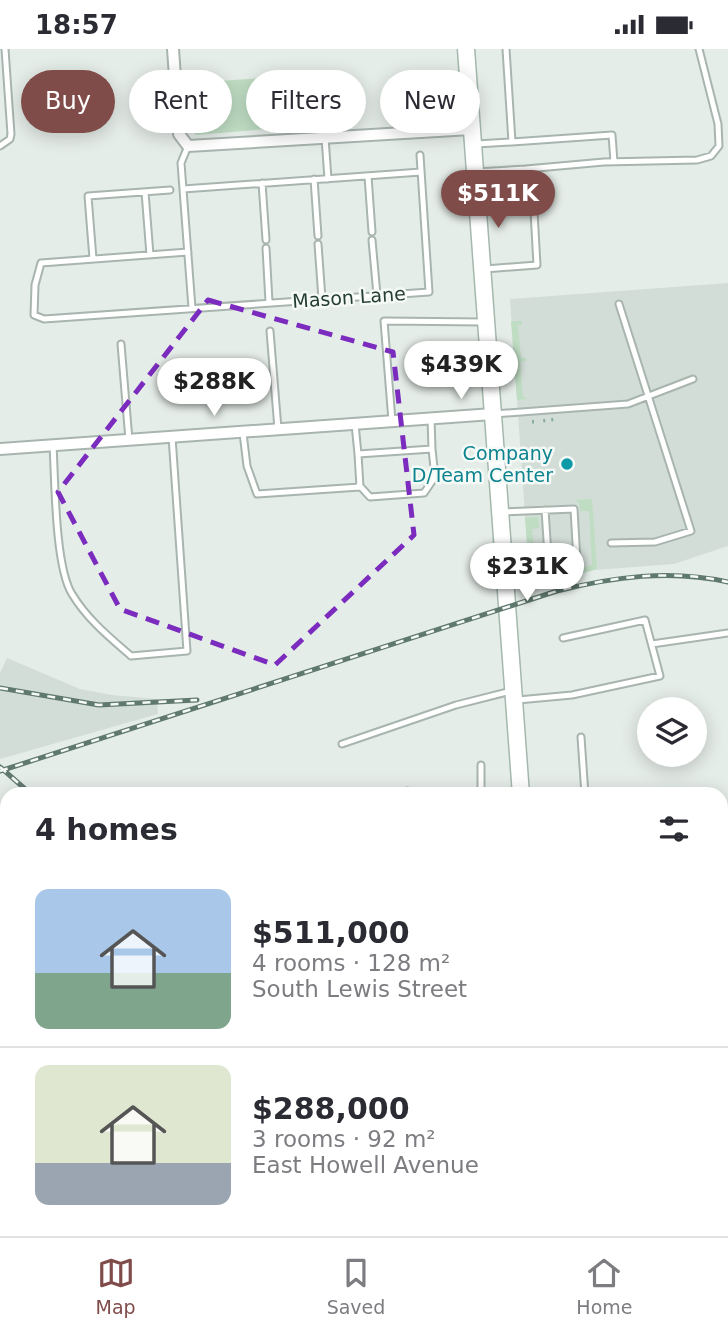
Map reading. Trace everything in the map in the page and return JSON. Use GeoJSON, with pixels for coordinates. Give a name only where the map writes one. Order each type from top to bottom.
{"type":"FeatureCollection","features":[{"type":"Feature","properties":{"kind":"main road"},"geometry":{"type":"LineString","coordinates":[[466,49],[521,787]]}},
{"type":"Feature","properties":{"kind":"street"},"geometry":{"type":"LineString","coordinates":[[173,49],[179,134],[185,144],[472,136]]}},
{"type":"Feature","properties":{"kind":"street"},"geometry":{"type":"LineString","coordinates":[[0,449],[493,414]]}},
{"type":"Feature","properties":{"kind":"lane"},"geometry":{"type":"LineString","coordinates":[[0,146],[10,139],[11,134],[5,49]]}},
{"type":"Feature","properties":{"kind":"lane"},"geometry":{"type":"LineString","coordinates":[[506,49],[512,142]]}},
{"type":"Feature","properties":{"kind":"lane"},"geometry":{"type":"LineString","coordinates":[[475,172],[614,162],[697,160],[711,156],[719,146],[718,124],[699,49]]}},
{"type":"Feature","properties":{"kind":"lane"},"geometry":{"type":"LineString","coordinates":[[325,133],[328,179]]}},
{"type":"Feature","properties":{"kind":"lane"},"geometry":{"type":"LineString","coordinates":[[472,136],[512,142],[612,135],[614,162]]}},
{"type":"Feature","properties":{"kind":"lane"},"geometry":{"type":"LineString","coordinates":[[185,144],[181,163],[192,309]]}},
{"type":"Feature","properties":{"kind":"lane","name":"Mason Lane"},"geometry":{"type":"LineString","coordinates":[[188,252],[41,263],[33,299],[33,315],[44,319],[429,292],[420,155]]}},
{"type":"Feature","properties":{"kind":"lane"},"geometry":{"type":"LineString","coordinates":[[482,270],[537,265],[532,176],[526,169]]}},
{"type":"Feature","properties":{"kind":"lane"},"geometry":{"type":"LineString","coordinates":[[183,189],[421,172]]}},
{"type":"Feature","properties":{"kind":"lane"},"geometry":{"type":"LineString","coordinates":[[368,176],[372,232]]}},
{"type":"Feature","properties":{"kind":"lane"},"geometry":{"type":"LineString","coordinates":[[314,179],[318,236]]}},
{"type":"Feature","properties":{"kind":"lane"},"geometry":{"type":"LineString","coordinates":[[262,183],[266,240]]}},
{"type":"Feature","properties":{"kind":"lane"},"geometry":{"type":"LineString","coordinates":[[93,259],[88,196],[170,190]]}},
{"type":"Feature","properties":{"kind":"lane"},"geometry":{"type":"LineString","coordinates":[[145,192],[150,255]]}},
{"type":"Feature","properties":{"kind":"lane"},"geometry":{"type":"LineString","coordinates":[[373,240],[376,295]]}},
{"type":"Feature","properties":{"kind":"lane"},"geometry":{"type":"LineString","coordinates":[[318,244],[322,299]]}},
{"type":"Feature","properties":{"kind":"lane"},"geometry":{"type":"LineString","coordinates":[[266,248],[269,302]]}},
{"type":"Feature","properties":{"kind":"lane"},"geometry":{"type":"LineString","coordinates":[[611,543],[655,542],[691,531],[619,304]]}},
{"type":"Feature","properties":{"kind":"lane"},"geometry":{"type":"LineString","coordinates":[[392,421],[384,321],[486,322]]}},
{"type":"Feature","properties":{"kind":"lane"},"geometry":{"type":"LineString","coordinates":[[270,331],[278,429]]}},
{"type":"Feature","properties":{"kind":"lane"},"geometry":{"type":"LineString","coordinates":[[121,344],[129,440]]}},
{"type":"Feature","properties":{"kind":"lane"},"geometry":{"type":"LineString","coordinates":[[493,414],[628,404],[693,379]]}},
{"type":"Feature","properties":{"kind":"lane"},"geometry":{"type":"LineString","coordinates":[[355,424],[359,485],[370,497],[424,493],[435,477],[431,418]]}},
{"type":"Feature","properties":{"kind":"lane"},"geometry":{"type":"LineString","coordinates":[[243,432],[247,466],[257,494],[359,485]]}},
{"type":"Feature","properties":{"kind":"lane"},"geometry":{"type":"LineString","coordinates":[[53,445],[62,559],[70,592],[98,628],[131,656],[187,651],[172,437]]}},
{"type":"Feature","properties":{"kind":"lane"},"geometry":{"type":"LineString","coordinates":[[358,454],[432,449]]}},
{"type":"Feature","properties":{"kind":"lane"},"geometry":{"type":"LineString","coordinates":[[500,512],[545,510],[574,509],[577,561],[549,570],[545,510]]}},
{"type":"Feature","properties":{"kind":"lane"},"geometry":{"type":"LineString","coordinates":[[342,744],[456,705],[515,695],[572,695],[660,676],[645,620],[563,638]]}},
{"type":"Feature","properties":{"kind":"lane"},"geometry":{"type":"LineString","coordinates":[[652,644],[728,633]]}},
{"type":"Feature","properties":{"kind":"lane"},"geometry":{"type":"LineString","coordinates":[[581,737],[584,787]]}},
{"type":"Feature","properties":{"kind":"lane"},"geometry":{"type":"LineString","coordinates":[[481,765],[481,787]]}},
{"type":"Feature","properties":{"kind":"path"},"geometry":{"type":"LineString","coordinates":[[552,417],[553,425]]}},
{"type":"Feature","properties":{"kind":"path"},"geometry":{"type":"LineString","coordinates":[[544,418],[545,426]]}},
{"type":"Feature","properties":{"kind":"path"},"geometry":{"type":"LineString","coordinates":[[533,419],[533,427]]}},
{"type":"Feature","properties":{"kind":"highlighted area"},"geometry":{"type":"Polygon","coordinates":[[[208,300],[393,352],[414,535],[275,665],[120,609],[58,492],[208,300]]]}},
{"type":"Feature","properties":{"kind":"shaded area"},"geometry":{"type":"Polygon","coordinates":[[[728,283],[728,546],[674,564],[595,570],[530,587],[510,299],[728,283]]]}},
{"type":"Feature","properties":{"kind":"shaded area"},"geometry":{"type":"Polygon","coordinates":[[[7,658],[80,689],[157,699],[158,714],[0,759],[0,673],[7,658]]]}},
{"type":"Feature","properties":{"kind":"green space"},"geometry":{"type":"Polygon","coordinates":[[[246,79],[246,131],[232,132],[232,80],[246,79]]]}},
{"type":"Feature","properties":{"kind":"green space"},"geometry":{"type":"Polygon","coordinates":[[[511,321],[522,321],[522,325],[518,325],[521,358],[526,358],[526,361],[520,362],[523,397],[528,399],[517,400],[511,321]]]}},
{"type":"Feature","properties":{"kind":"green space"},"geometry":{"type":"Polygon","coordinates":[[[592,499],[597,569],[530,587],[525,518],[538,517],[539,528],[532,529],[537,583],[592,565],[589,511],[580,511],[579,503],[575,500],[592,499]]]}},
{"type":"Feature","properties":{"kind":"railway"},"geometry":{"type":"LineString","coordinates":[[0,771],[557,591],[642,576],[685,576],[728,582]]}},
{"type":"Feature","properties":{"kind":"railway"},"geometry":{"type":"LineString","coordinates":[[0,688],[99,705],[197,700]]}},
{"type":"Feature","properties":{"kind":"railway"},"geometry":{"type":"LineString","coordinates":[[0,767],[23,787]]}},
{"type":"Feature","properties":{"kind":"place","name":"Company D/Team Center"},"geometry":{"type":"Point","coordinates":[567,464]}}]}
